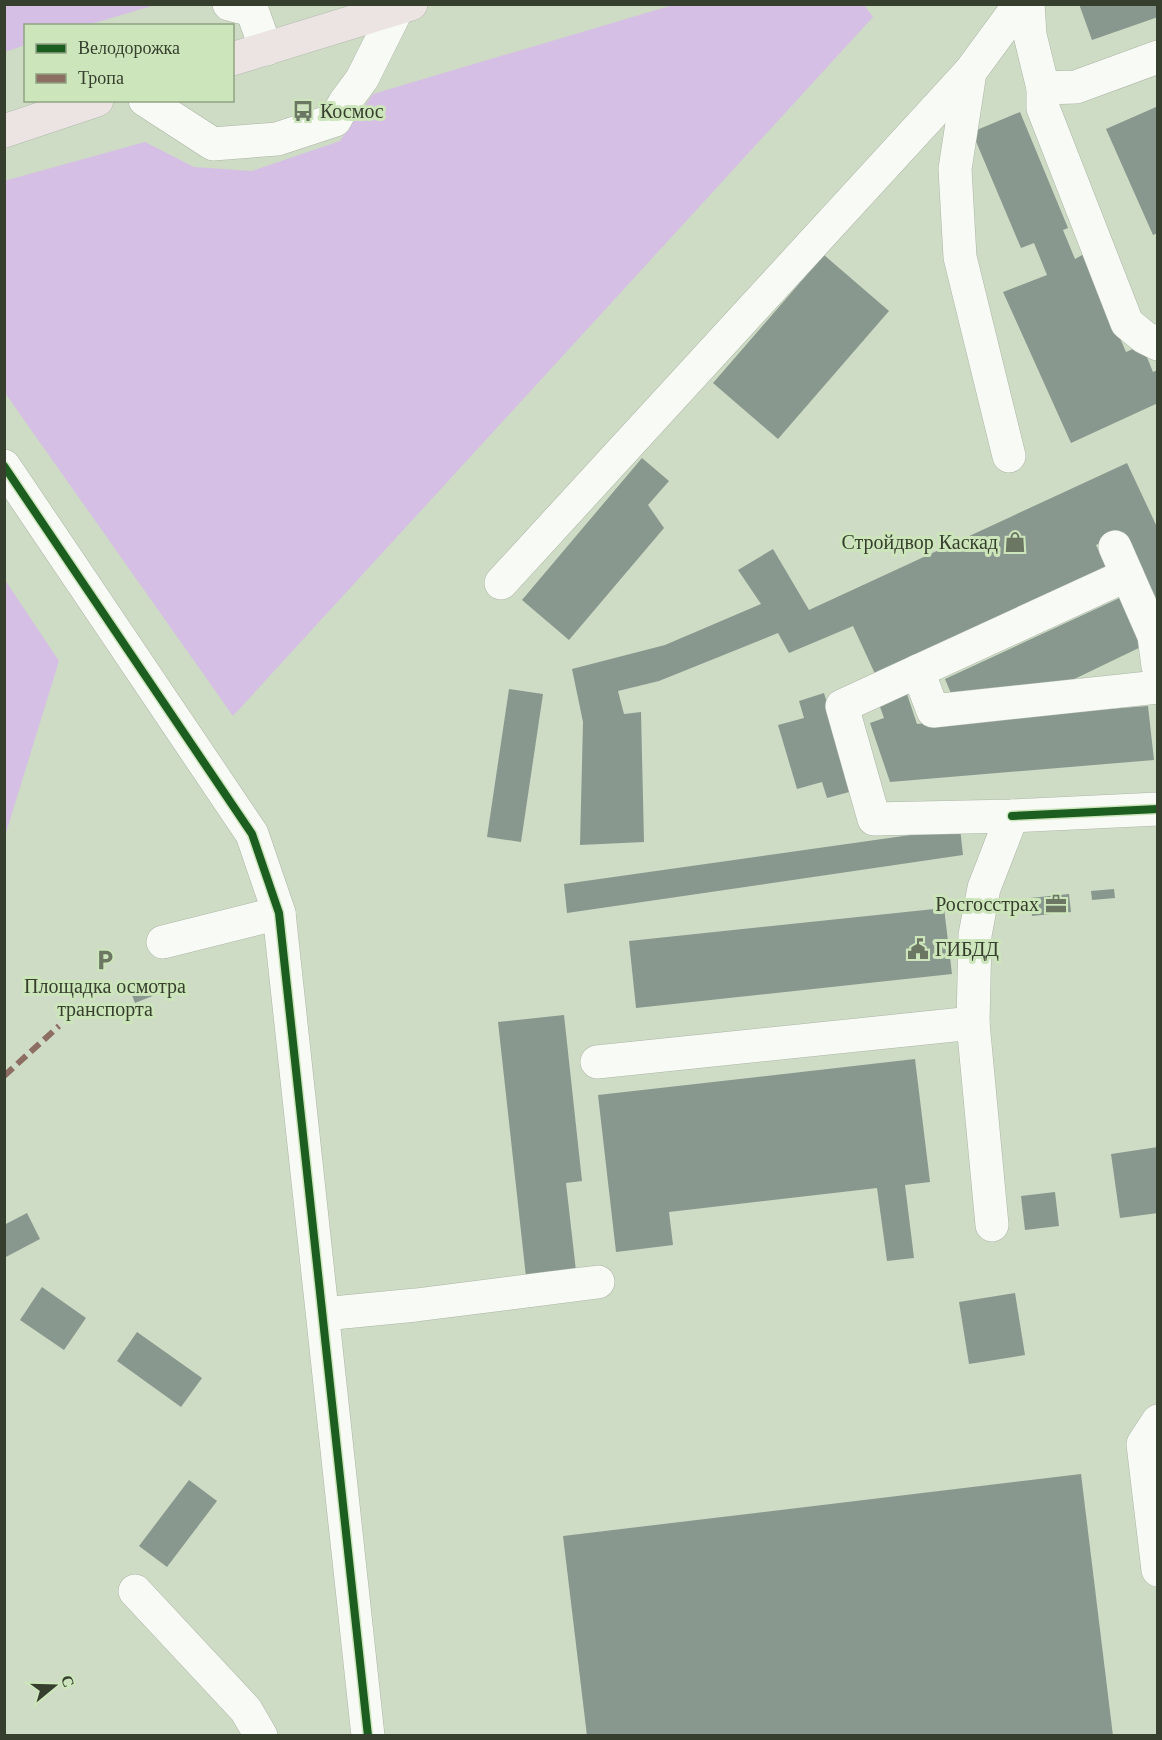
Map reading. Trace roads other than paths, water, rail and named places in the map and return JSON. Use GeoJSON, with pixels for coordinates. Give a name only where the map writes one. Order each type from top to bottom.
{"type":"FeatureCollection","features":[{"type":"Feature","properties":{"kind":"main road"},"geometry":{"type":"LineString","coordinates":[[234,58],[404,7]]}},
{"type":"Feature","properties":{"kind":"main road"},"geometry":{"type":"LineString","coordinates":[[4,130],[91,102]]}},
{"type":"Feature","properties":{"kind":"street"},"geometry":{"type":"LineString","coordinates":[[229,4],[252,10],[266,49]]}},
{"type":"Feature","properties":{"kind":"street"},"geometry":{"type":"LineString","coordinates":[[501,583],[970,72],[1020,4]]}},
{"type":"Feature","properties":{"kind":"street"},"geometry":{"type":"LineString","coordinates":[[1028,4],[1030,35],[1043,88],[1043,108],[1127,323],[1144,338],[1158,344]]}},
{"type":"Feature","properties":{"kind":"street"},"geometry":{"type":"LineString","coordinates":[[148,102],[213,144],[277,139],[335,120],[404,7]]}},
{"type":"Feature","properties":{"kind":"street"},"geometry":{"type":"LineString","coordinates":[[1043,88],[1076,87],[1158,57]]}},
{"type":"Feature","properties":{"kind":"street"},"geometry":{"type":"LineString","coordinates":[[970,72],[955,169],[960,257],[1009,456]]}},
{"type":"Feature","properties":{"kind":"street"},"geometry":{"type":"LineString","coordinates":[[4,466],[252,834],[279,913],[368,1736]]}},
{"type":"Feature","properties":{"kind":"street"},"geometry":{"type":"LineString","coordinates":[[1158,666],[1154,636],[1121,561],[918,671],[842,706],[874,819],[1012,816],[1158,809]]}},
{"type":"Feature","properties":{"kind":"street"},"geometry":{"type":"LineString","coordinates":[[918,671],[933,711],[1158,687]]}},
{"type":"Feature","properties":{"kind":"street"},"geometry":{"type":"LineString","coordinates":[[992,1225],[973,1023],[975,935],[984,888],[1012,816]]}},
{"type":"Feature","properties":{"kind":"street"},"geometry":{"type":"LineString","coordinates":[[163,942],[279,913]]}},
{"type":"Feature","properties":{"kind":"street"},"geometry":{"type":"LineString","coordinates":[[597,1062],[973,1023]]}},
{"type":"Feature","properties":{"kind":"street"},"geometry":{"type":"LineString","coordinates":[[323,1314],[416,1305],[597,1282]]}},
{"type":"Feature","properties":{"kind":"street"},"geometry":{"type":"LineString","coordinates":[[1158,1421],[1143,1443],[1158,1570]]}},
{"type":"Feature","properties":{"kind":"street"},"geometry":{"type":"LineString","coordinates":[[135,1591],[246,1710],[261,1736]]}},
{"type":"Feature","properties":{"kind":"place","name":"Космос"},"geometry":{"type":"Point","coordinates":[303,111]}},
{"type":"Feature","properties":{"kind":"place","name":"Стройдвор Каскад"},"geometry":{"type":"Point","coordinates":[1015,542]}},
{"type":"Feature","properties":{"kind":"place","name":"Росгосстрах"},"geometry":{"type":"Point","coordinates":[1056,904]}},
{"type":"Feature","properties":{"kind":"place","name":"ГИБДД"},"geometry":{"type":"Point","coordinates":[918,949]}},
{"type":"Feature","properties":{"kind":"place","name":"Площадка осмотра транспорта"},"geometry":{"type":"Point","coordinates":[105,960]}}]}
